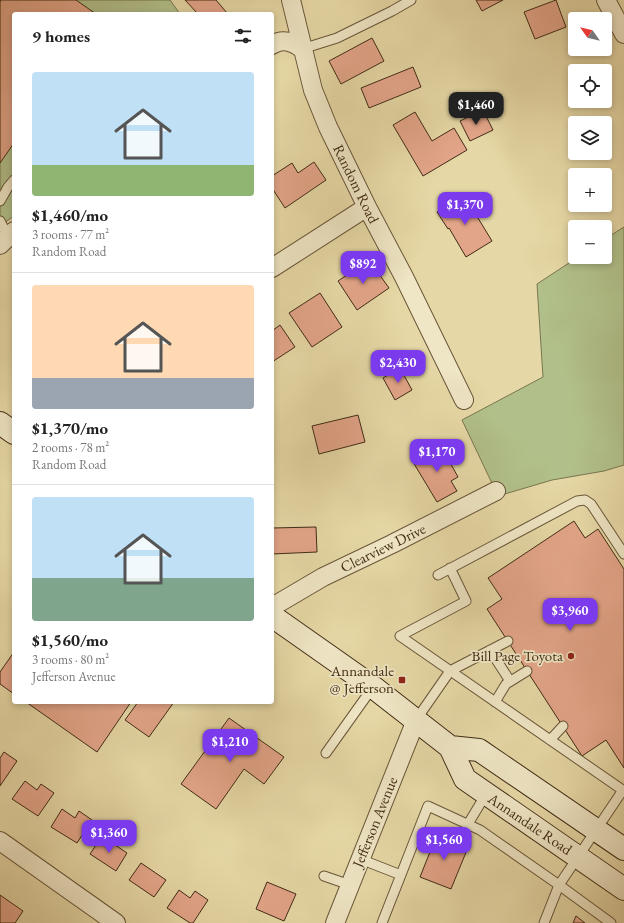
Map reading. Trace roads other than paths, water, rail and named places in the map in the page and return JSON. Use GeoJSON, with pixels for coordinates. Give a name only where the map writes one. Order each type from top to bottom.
{"type":"FeatureCollection","features":[{"type":"Feature","properties":{"kind":"main road"},"geometry":{"type":"LineString","coordinates":[[0,423],[12,432]]}},
{"type":"Feature","properties":{"kind":"main road","name":"Annandale Road"},"geometry":{"type":"LineString","coordinates":[[274,617],[373,687],[450,747],[465,779],[624,889]]}},
{"type":"Feature","properties":{"kind":"main road"},"geometry":{"type":"LineString","coordinates":[[450,747],[479,750],[624,849]]}},
{"type":"Feature","properties":{"kind":"street","name":"Random Road"},"geometry":{"type":"LineString","coordinates":[[291,0],[313,90],[328,127],[464,400]]}},
{"type":"Feature","properties":{"kind":"street"},"geometry":{"type":"LineString","coordinates":[[606,0],[624,34]]}},
{"type":"Feature","properties":{"kind":"street"},"geometry":{"type":"LineString","coordinates":[[274,44],[285,41],[294,43],[302,49]]}},
{"type":"Feature","properties":{"kind":"street"},"geometry":{"type":"LineString","coordinates":[[274,267],[367,207]]}},
{"type":"Feature","properties":{"kind":"street","name":"Clearview Drive"},"geometry":{"type":"LineString","coordinates":[[274,606],[323,577],[496,491]]}},
{"type":"Feature","properties":{"kind":"street","name":"Jefferson Avenue"},"geometry":{"type":"LineString","coordinates":[[334,923],[416,720]]}},
{"type":"Feature","properties":{"kind":"street"},"geometry":{"type":"LineString","coordinates":[[0,841],[116,923]]}},
{"type":"Feature","properties":{"kind":"lane"},"geometry":{"type":"LineString","coordinates":[[302,49],[337,38],[411,0]]}},
{"type":"Feature","properties":{"kind":"lane"},"geometry":{"type":"LineString","coordinates":[[0,201],[12,182]]}},
{"type":"Feature","properties":{"kind":"lane"},"geometry":{"type":"LineString","coordinates":[[438,575],[577,501],[585,500],[590,504],[624,554]]}},
{"type":"Feature","properties":{"kind":"lane"},"geometry":{"type":"LineString","coordinates":[[450,568],[466,601],[400,636],[623,790],[560,885],[544,923]]}},
{"type":"Feature","properties":{"kind":"lane"},"geometry":{"type":"LineString","coordinates":[[416,720],[450,671],[508,641]]}},
{"type":"Feature","properties":{"kind":"lane"},"geometry":{"type":"LineString","coordinates":[[490,650],[510,681]]}},
{"type":"Feature","properties":{"kind":"lane"},"geometry":{"type":"LineString","coordinates":[[495,702],[502,689],[510,681],[527,671]]}},
{"type":"Feature","properties":{"kind":"lane"},"geometry":{"type":"LineString","coordinates":[[326,753],[373,687]]}},
{"type":"Feature","properties":{"kind":"lane"},"geometry":{"type":"LineString","coordinates":[[550,740],[563,726]]}},
{"type":"Feature","properties":{"kind":"lane"},"geometry":{"type":"LineString","coordinates":[[468,824],[486,794]]}},
{"type":"Feature","properties":{"kind":"lane"},"geometry":{"type":"LineString","coordinates":[[382,923],[428,806],[480,830],[612,923]]}},
{"type":"Feature","properties":{"kind":"lane"},"geometry":{"type":"LineString","coordinates":[[360,860],[401,875]]}},
{"type":"Feature","properties":{"kind":"lane"},"geometry":{"type":"LineString","coordinates":[[324,876],[350,885]]}},
{"type":"Feature","properties":{"kind":"place","name":"Bill Page Toyota"},"geometry":{"type":"Point","coordinates":[571,656]}},
{"type":"Feature","properties":{"kind":"place","name":"Annandale @ Jefferson"},"geometry":{"type":"Point","coordinates":[402,680]}}]}
